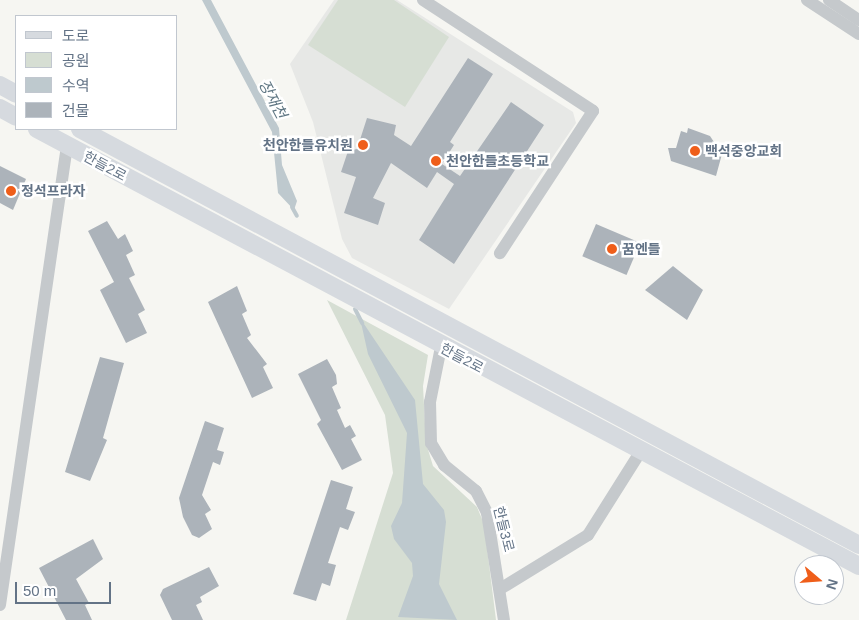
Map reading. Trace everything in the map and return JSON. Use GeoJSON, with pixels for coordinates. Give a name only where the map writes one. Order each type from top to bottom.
{"type":"FeatureCollection","features":[{"type":"Feature","properties":{"kind":"street"},"geometry":{"type":"LineString","coordinates":[[423,0],[593,112],[500,253]]}},
{"type":"Feature","properties":{"kind":"street"},"geometry":{"type":"LineString","coordinates":[[807,0],[859,34]]}},
{"type":"Feature","properties":{"kind":"street"},"geometry":{"type":"LineString","coordinates":[[829,0],[859,20]]}},
{"type":"Feature","properties":{"kind":"street"},"geometry":{"type":"LineString","coordinates":[[0,85],[15,93]]}},
{"type":"Feature","properties":{"kind":"street"},"geometry":{"type":"LineString","coordinates":[[0,108],[15,116]]}},
{"type":"Feature","properties":{"kind":"street","name":"한들2로"},"geometry":{"type":"LineString","coordinates":[[39,130],[441,347],[859,566]]}},
{"type":"Feature","properties":{"kind":"street","name":"한들2로"},"geometry":{"type":"LineString","coordinates":[[82,130],[859,545]]}},
{"type":"Feature","properties":{"kind":"street","name":"한들2로"},"geometry":{"type":"LineString","coordinates":[[0,605],[4,562],[67,146]]}},
{"type":"Feature","properties":{"kind":"street","name":"한들3로"},"geometry":{"type":"LineString","coordinates":[[441,347],[430,402],[431,443],[444,466],[476,491],[487,513],[504,620]]}},
{"type":"Feature","properties":{"kind":"street"},"geometry":{"type":"LineString","coordinates":[[500,589],[588,535],[641,451]]}},
{"type":"Feature","properties":{"kind":"shaded area","name":"천안한들초등학교"},"geometry":{"type":"Polygon","coordinates":[[[334,0],[397,0],[573,112],[576,123],[449,309],[352,258],[342,239],[313,122],[290,64],[334,0]]]}},
{"type":"Feature","properties":{"kind":"green space"},"geometry":{"type":"Polygon","coordinates":[[[338,0],[394,0],[449,37],[405,107],[308,45],[338,0]]]}},
{"type":"Feature","properties":{"kind":"green space"},"geometry":{"type":"Polygon","coordinates":[[[327,300],[428,355],[423,386],[426,443],[433,466],[477,507],[484,524],[496,620],[346,620],[393,473],[385,415],[327,300]]]}},
{"type":"Feature","properties":{"kind":"water"},"geometry":{"type":"Polygon","coordinates":[[[202,0],[211,0],[279,128],[282,165],[297,201],[294,210],[278,193],[272,132],[202,0]]]}},
{"type":"Feature","properties":{"kind":"water"},"geometry":{"type":"Polygon","coordinates":[[[360,318],[415,400],[423,484],[444,510],[446,522],[439,584],[457,620],[398,617],[413,576],[412,563],[394,539],[391,526],[402,503],[407,433],[368,354],[360,318]]]}},
{"type":"Feature","properties":{"kind":"building"},"geometry":{"type":"Polygon","coordinates":[[[468,58],[493,74],[450,142],[454,145],[442,164],[460,176],[511,102],[544,125],[454,264],[419,240],[454,184],[437,172],[427,188],[391,163],[373,198],[385,203],[378,225],[344,213],[356,177],[341,172],[348,151],[357,149],[367,118],[396,125],[394,135],[411,146],[468,58]]]}},
{"type":"Feature","properties":{"kind":"building","name":"백석중앙교회"},"geometry":{"type":"Polygon","coordinates":[[[688,128],[710,136],[722,154],[716,176],[671,161],[668,148],[676,148],[681,131],[687,133],[688,128]]]}},
{"type":"Feature","properties":{"kind":"building","name":"정석프라자"},"geometry":{"type":"Polygon","coordinates":[[[0,166],[26,179],[13,210],[0,203],[0,166]]]}},
{"type":"Feature","properties":{"kind":"building"},"geometry":{"type":"Polygon","coordinates":[[[107,221],[118,239],[125,234],[133,251],[126,255],[135,275],[129,278],[145,310],[138,314],[147,333],[126,343],[100,290],[114,282],[88,231],[107,221]]]}},
{"type":"Feature","properties":{"kind":"building","name":"꿈엔들"},"geometry":{"type":"Polygon","coordinates":[[[596,224],[640,243],[627,275],[582,256],[596,224]]]}},
{"type":"Feature","properties":{"kind":"building"},"geometry":{"type":"Polygon","coordinates":[[[673,266],[703,290],[687,320],[645,290],[673,266]]]}},
{"type":"Feature","properties":{"kind":"building"},"geometry":{"type":"Polygon","coordinates":[[[237,286],[247,311],[242,314],[251,335],[247,338],[267,364],[263,367],[273,388],[252,398],[208,302],[237,286]]]}},
{"type":"Feature","properties":{"kind":"building"},"geometry":{"type":"Polygon","coordinates":[[[100,357],[124,363],[103,438],[107,440],[90,481],[65,472],[100,357]]]}},
{"type":"Feature","properties":{"kind":"building"},"geometry":{"type":"Polygon","coordinates":[[[327,359],[336,375],[337,384],[332,387],[341,408],[337,410],[345,428],[350,425],[356,436],[351,439],[362,460],[342,470],[317,424],[321,420],[298,374],[327,359]]]}},
{"type":"Feature","properties":{"kind":"building"},"geometry":{"type":"Polygon","coordinates":[[[205,421],[224,428],[217,450],[224,452],[220,465],[213,462],[202,495],[211,510],[205,514],[212,529],[199,538],[192,535],[183,517],[179,498],[205,421]]]}},
{"type":"Feature","properties":{"kind":"building"},"geometry":{"type":"Polygon","coordinates":[[[331,480],[353,487],[346,509],[355,512],[348,530],[340,527],[328,563],[336,565],[330,586],[322,583],[316,601],[293,594],[331,480]]]}},
{"type":"Feature","properties":{"kind":"building"},"geometry":{"type":"Polygon","coordinates":[[[93,539],[103,559],[76,579],[89,603],[85,605],[92,620],[66,620],[39,568],[93,539]]]}},
{"type":"Feature","properties":{"kind":"building"},"geometry":{"type":"Polygon","coordinates":[[[209,567],[219,586],[200,597],[202,602],[196,605],[203,620],[172,620],[160,595],[163,589],[209,567]]]}},
{"type":"Feature","properties":{"kind":"waterway","name":"장재천"},"geometry":{"type":"LineString","coordinates":[[292,207],[297,216]]}},
{"type":"Feature","properties":{"kind":"waterway","name":"장재천"},"geometry":{"type":"LineString","coordinates":[[355,309],[362,323]]}},
{"type":"Feature","properties":{"kind":"place","name":"천안한들유치원"},"geometry":{"type":"Point","coordinates":[363,145]}},
{"type":"Feature","properties":{"kind":"place","name":"백석중앙교회"},"geometry":{"type":"Point","coordinates":[695,151]}},
{"type":"Feature","properties":{"kind":"place","name":"천안한들초등학교"},"geometry":{"type":"Point","coordinates":[436,161]}},
{"type":"Feature","properties":{"kind":"place","name":"정석프라자"},"geometry":{"type":"Point","coordinates":[11,191]}},
{"type":"Feature","properties":{"kind":"place","name":"꿈엔들"},"geometry":{"type":"Point","coordinates":[612,249]}}]}
